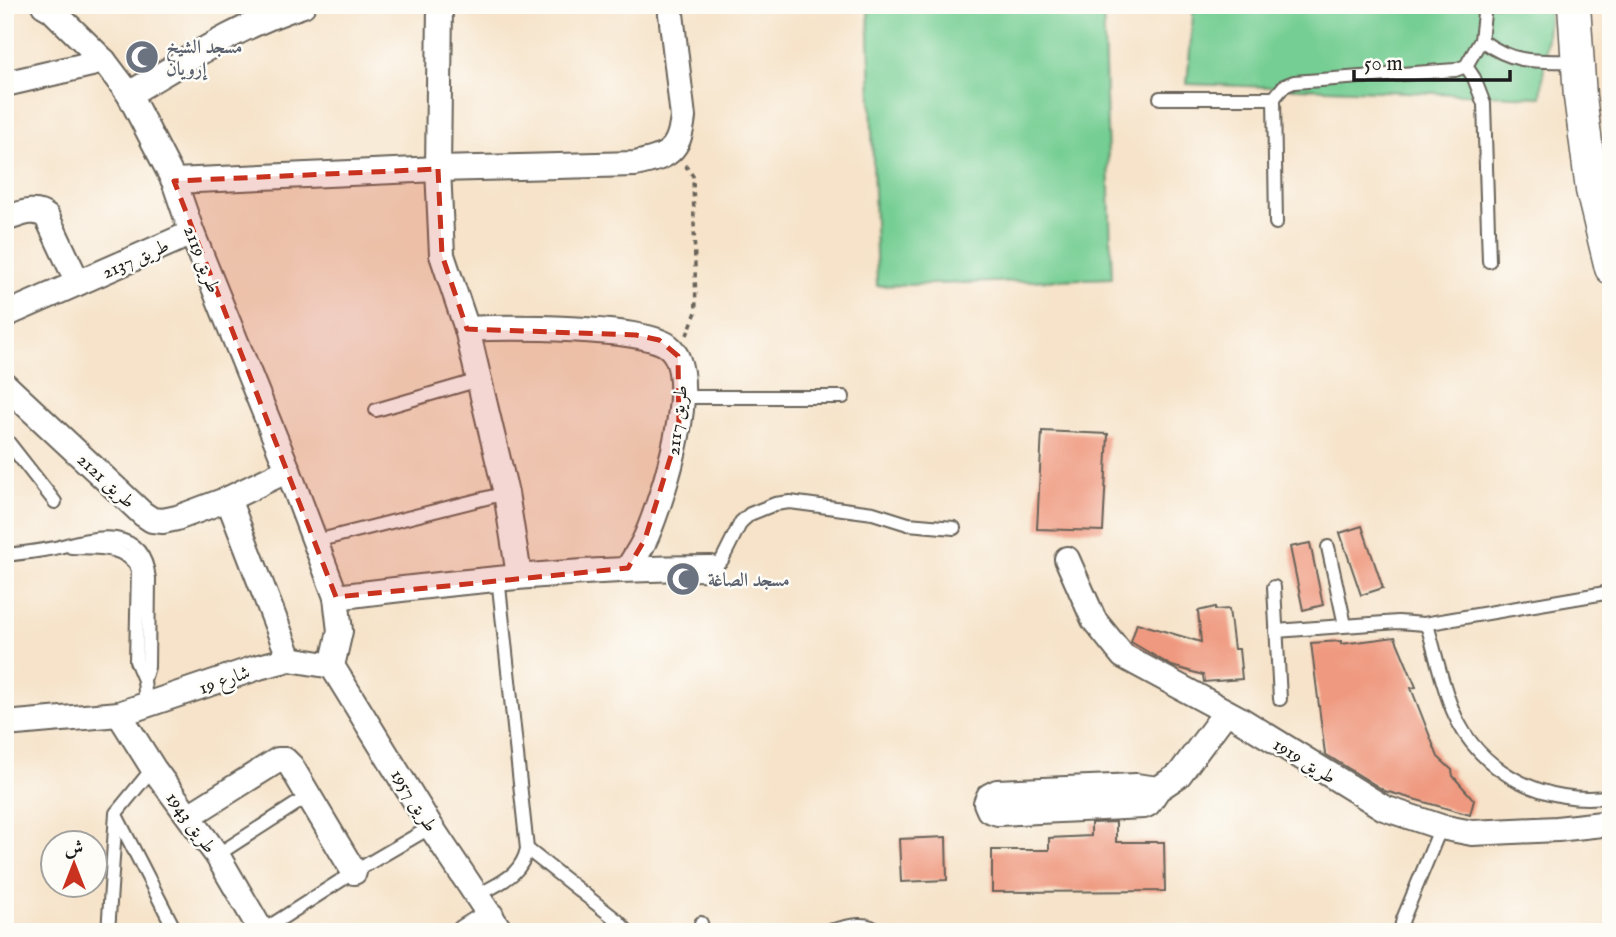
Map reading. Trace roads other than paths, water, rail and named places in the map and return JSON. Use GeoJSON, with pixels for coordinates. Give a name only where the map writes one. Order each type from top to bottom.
{"type":"FeatureCollection","features":[{"type":"Feature","properties":{"kind":"street"},"geometry":{"type":"LineString","coordinates":[[440,5],[438,169],[442,255],[467,329],[506,493],[509,576]]}},
{"type":"Feature","properties":{"kind":"street"},"geometry":{"type":"LineString","coordinates":[[174,181],[438,169],[635,164],[657,159],[674,149],[681,133],[683,117],[670,5]]}},
{"type":"Feature","properties":{"kind":"street"},"geometry":{"type":"LineString","coordinates":[[1574,5],[1577,61],[1592,190],[1611,268]]}},
{"type":"Feature","properties":{"kind":"street","name":"طريق 2119"},"geometry":{"type":"LineString","coordinates":[[49,7],[104,61],[129,94],[174,181],[336,597],[340,631],[332,666]]}},
{"type":"Feature","properties":{"kind":"street"},"geometry":{"type":"LineString","coordinates":[[129,94],[202,51],[289,7]]}},
{"type":"Feature","properties":{"kind":"street"},"geometry":{"type":"LineString","coordinates":[[5,84],[104,61]]}},
{"type":"Feature","properties":{"kind":"street","name":"طريق 2137"},"geometry":{"type":"LineString","coordinates":[[5,219],[33,210],[47,216],[78,283]]}},
{"type":"Feature","properties":{"kind":"street","name":"طريق 2137"},"geometry":{"type":"LineString","coordinates":[[5,314],[192,233]]}},
{"type":"Feature","properties":{"kind":"street","name":"طريق 2117"},"geometry":{"type":"LineString","coordinates":[[467,329],[521,327],[636,335],[659,340],[678,356],[681,374],[679,430],[670,469],[645,539],[628,568]]}},
{"type":"Feature","properties":{"kind":"street","name":"طريق 2121"},"geometry":{"type":"LineString","coordinates":[[5,384],[152,520],[177,518],[228,499],[288,470]]}},
{"type":"Feature","properties":{"kind":"street"},"geometry":{"type":"LineString","coordinates":[[228,499],[290,659]]}},
{"type":"Feature","properties":{"kind":"street","name":"طريق 1919"},"geometry":{"type":"LineString","coordinates":[[1067,559],[1094,620],[1123,656],[1226,712],[1384,808],[1441,827],[1472,833],[1557,830],[1611,823]]}},
{"type":"Feature","properties":{"kind":"street"},"geometry":{"type":"LineString","coordinates":[[336,597],[509,576],[628,568],[711,568]]}},
{"type":"Feature","properties":{"kind":"street","name":"شارع 19"},"geometry":{"type":"LineString","coordinates":[[5,724],[119,715],[290,659],[332,666]]}},
{"type":"Feature","properties":{"kind":"street","name":"طريق 1957"},"geometry":{"type":"LineString","coordinates":[[332,666],[430,827],[490,914]]}},
{"type":"Feature","properties":{"kind":"street"},"geometry":{"type":"LineString","coordinates":[[1158,789],[1136,786],[997,792],[989,796],[986,803],[989,810],[998,813],[1144,806],[1158,789],[1179,775],[1226,712]]}},
{"type":"Feature","properties":{"kind":"street","name":"طريق 1943"},"geometry":{"type":"LineString","coordinates":[[119,715],[153,768],[217,855],[262,931]]}},
{"type":"Feature","properties":{"kind":"street"},"geometry":{"type":"LineString","coordinates":[[189,816],[278,760],[285,760],[310,795],[354,872]]}},
{"type":"Feature","properties":{"kind":"street"},"geometry":{"type":"LineString","coordinates":[[464,932],[490,914]]}},
{"type":"Feature","properties":{"kind":"lane"},"geometry":{"type":"LineString","coordinates":[[1276,223],[1274,98],[1284,86],[1294,82],[1455,70],[1466,66],[1481,40],[1485,5]]}},
{"type":"Feature","properties":{"kind":"lane"},"geometry":{"type":"LineString","coordinates":[[1481,40],[1503,55],[1525,61],[1577,61]]}},
{"type":"Feature","properties":{"kind":"lane"},"geometry":{"type":"LineString","coordinates":[[1466,66],[1480,90],[1484,104],[1489,261]]}},
{"type":"Feature","properties":{"kind":"lane"},"geometry":{"type":"LineString","coordinates":[[1160,98],[1274,98]]}},
{"type":"Feature","properties":{"kind":"lane"},"geometry":{"type":"LineString","coordinates":[[376,410],[479,380]]}},
{"type":"Feature","properties":{"kind":"lane"},"geometry":{"type":"LineString","coordinates":[[681,397],[843,397]]}},
{"type":"Feature","properties":{"kind":"lane"},"geometry":{"type":"LineString","coordinates":[[5,438],[55,502]]}},
{"type":"Feature","properties":{"kind":"lane"},"geometry":{"type":"LineString","coordinates":[[316,541],[506,493]]}},
{"type":"Feature","properties":{"kind":"lane"},"geometry":{"type":"LineString","coordinates":[[711,568],[722,560],[741,522],[750,514],[775,504],[790,502],[873,513],[908,524],[954,528]]}},
{"type":"Feature","properties":{"kind":"lane"},"geometry":{"type":"LineString","coordinates":[[5,555],[96,537],[118,539],[131,544],[147,566],[149,579],[148,667],[144,680],[146,705]]}},
{"type":"Feature","properties":{"kind":"lane"},"geometry":{"type":"LineString","coordinates":[[1328,547],[1345,625]]}},
{"type":"Feature","properties":{"kind":"lane"},"geometry":{"type":"LineString","coordinates":[[490,914],[522,866],[527,849],[509,576]]}},
{"type":"Feature","properties":{"kind":"lane"},"geometry":{"type":"LineString","coordinates":[[1274,587],[1280,699]]}},
{"type":"Feature","properties":{"kind":"lane"},"geometry":{"type":"LineString","coordinates":[[1276,631],[1398,622],[1424,624],[1611,592]]}},
{"type":"Feature","properties":{"kind":"lane"},"geometry":{"type":"LineString","coordinates":[[1424,624],[1428,628],[1453,711],[1473,746],[1524,785],[1554,796],[1580,799],[1611,796]]}},
{"type":"Feature","properties":{"kind":"lane"},"geometry":{"type":"LineString","coordinates":[[108,932],[116,813],[153,768]]}},
{"type":"Feature","properties":{"kind":"lane"},"geometry":{"type":"LineString","coordinates":[[217,855],[310,795]]}},
{"type":"Feature","properties":{"kind":"lane"},"geometry":{"type":"LineString","coordinates":[[116,813],[176,932]]}},
{"type":"Feature","properties":{"kind":"lane","name":"طريق 1943"},"geometry":{"type":"LineString","coordinates":[[262,931],[430,827]]}},
{"type":"Feature","properties":{"kind":"lane"},"geometry":{"type":"LineString","coordinates":[[1400,932],[1441,827]]}},
{"type":"Feature","properties":{"kind":"lane"},"geometry":{"type":"LineString","coordinates":[[527,849],[618,921],[628,932]]}},
{"type":"Feature","properties":{"kind":"lane"},"geometry":{"type":"LineString","coordinates":[[825,932],[866,924],[873,926],[878,932]]}},
{"type":"Feature","properties":{"kind":"place","name":"مسجد الشيخ إرويان"},"geometry":{"type":"Point","coordinates":[142,57]}},
{"type":"Feature","properties":{"kind":"place","name":"مسجد الصاغة"},"geometry":{"type":"Point","coordinates":[683,579]}}]}
